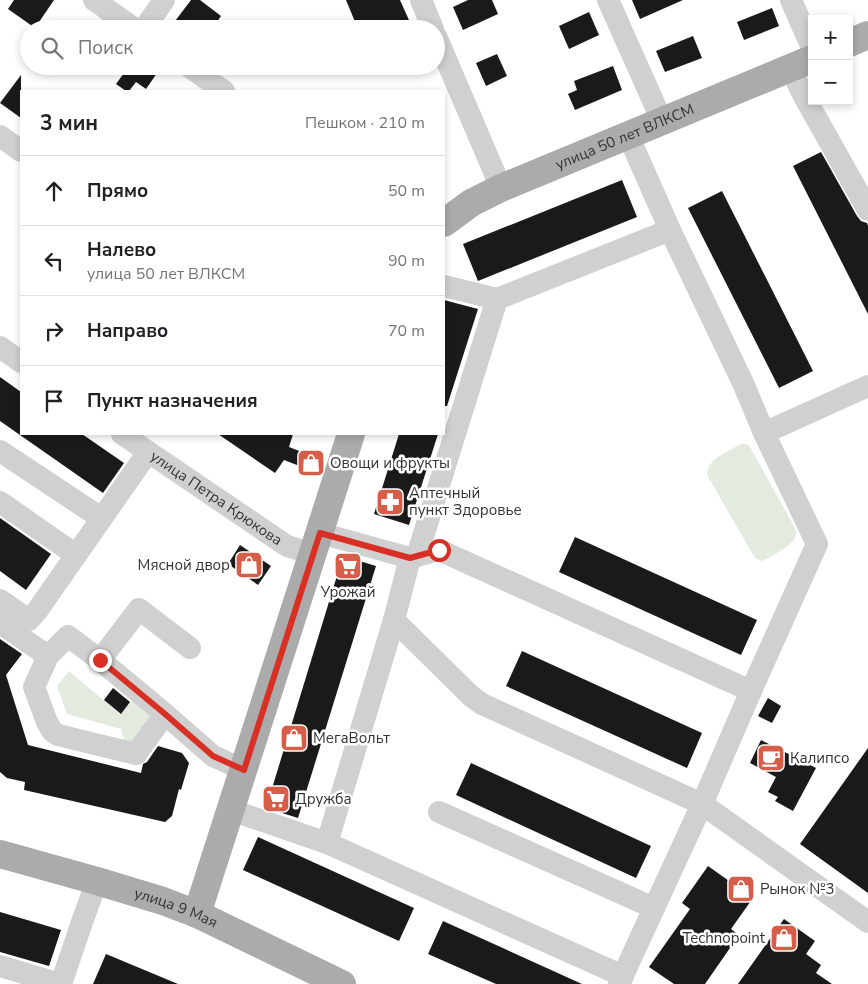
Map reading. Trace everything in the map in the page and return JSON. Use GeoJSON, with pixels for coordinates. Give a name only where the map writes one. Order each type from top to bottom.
{"type":"FeatureCollection","features":[{"type":"Feature","properties":{"kind":"main road"},"geometry":{"type":"LineString","coordinates":[[853,41],[868,35]]}},
{"type":"Feature","properties":{"kind":"main road","name":"улица 50 лет ВЛКСМ"},"geometry":{"type":"LineString","coordinates":[[445,222],[471,203],[501,188],[801,64]]}},
{"type":"Feature","properties":{"kind":"main road"},"geometry":{"type":"LineString","coordinates":[[197,914],[351,435]]}},
{"type":"Feature","properties":{"kind":"main road","name":"улица 9 Мая"},"geometry":{"type":"LineString","coordinates":[[0,854],[98,881],[197,914],[333,982]]}},
{"type":"Feature","properties":{"kind":"street"},"geometry":{"type":"LineString","coordinates":[[94,0],[122,20]]}},
{"type":"Feature","properties":{"kind":"street"},"geometry":{"type":"LineString","coordinates":[[150,20],[164,0]]}},
{"type":"Feature","properties":{"kind":"street"},"geometry":{"type":"LineString","coordinates":[[421,0],[429,20]]}},
{"type":"Feature","properties":{"kind":"street"},"geometry":{"type":"LineString","coordinates":[[608,0],[662,121]]}},
{"type":"Feature","properties":{"kind":"street"},"geometry":{"type":"LineString","coordinates":[[791,0],[808,39]]}},
{"type":"Feature","properties":{"kind":"street"},"geometry":{"type":"LineString","coordinates":[[445,57],[501,188]]}},
{"type":"Feature","properties":{"kind":"street"},"geometry":{"type":"LineString","coordinates":[[801,64],[805,98],[868,210]]}},
{"type":"Feature","properties":{"kind":"street"},"geometry":{"type":"LineString","coordinates":[[201,75],[223,90]]}},
{"type":"Feature","properties":{"kind":"street"},"geometry":{"type":"LineString","coordinates":[[0,136],[20,150]]}},
{"type":"Feature","properties":{"kind":"street"},"geometry":{"type":"LineString","coordinates":[[231,810],[327,843],[621,980],[702,804],[817,544],[628,136]]}},
{"type":"Feature","properties":{"kind":"street"},"geometry":{"type":"LineString","coordinates":[[445,286],[497,299],[670,230]]}},
{"type":"Feature","properties":{"kind":"street"},"geometry":{"type":"LineString","coordinates":[[327,843],[394,620],[497,299]]}},
{"type":"Feature","properties":{"kind":"street"},"geometry":{"type":"LineString","coordinates":[[0,347],[20,361]]}},
{"type":"Feature","properties":{"kind":"street"},"geometry":{"type":"LineString","coordinates":[[764,432],[868,386]]}},
{"type":"Feature","properties":{"kind":"street","name":"улица Петра Крюкова"},"geometry":{"type":"LineString","coordinates":[[123,435],[287,546],[317,544],[414,557]]}},
{"type":"Feature","properties":{"kind":"street"},"geometry":{"type":"LineString","coordinates":[[0,451],[102,518]]}},
{"type":"Feature","properties":{"kind":"street"},"geometry":{"type":"LineString","coordinates":[[0,600],[29,620],[148,452]]}},
{"type":"Feature","properties":{"kind":"street"},"geometry":{"type":"LineString","coordinates":[[0,502],[76,555]]}},
{"type":"Feature","properties":{"kind":"street"},"geometry":{"type":"LineString","coordinates":[[414,557],[439,550],[751,691]]}},
{"type":"Feature","properties":{"kind":"street"},"geometry":{"type":"LineString","coordinates":[[100,660],[139,609],[190,648]]}},
{"type":"Feature","properties":{"kind":"street"},"geometry":{"type":"LineString","coordinates":[[394,620],[470,696],[482,704],[702,804],[864,911]]}},
{"type":"Feature","properties":{"kind":"street"},"geometry":{"type":"LineString","coordinates":[[0,623],[48,656]]}},
{"type":"Feature","properties":{"kind":"street"},"geometry":{"type":"LineString","coordinates":[[165,714],[136,754],[58,735],[52,731],[47,722],[34,687],[48,656],[68,636],[100,660],[165,714],[213,756],[244,770]]}},
{"type":"Feature","properties":{"kind":"street"},"geometry":{"type":"LineString","coordinates":[[439,812],[654,908]]}},
{"type":"Feature","properties":{"kind":"street"},"geometry":{"type":"LineString","coordinates":[[0,966],[61,984],[98,881]]}},
{"type":"Feature","properties":{"kind":"shaded area"},"geometry":{"type":"Polygon","coordinates":[[[742,444],[747,444],[750,447],[796,532],[795,538],[789,545],[761,561],[755,558],[707,475],[713,461],[742,444]]]}},
{"type":"Feature","properties":{"kind":"shaded area"},"geometry":{"type":"Polygon","coordinates":[[[69,671],[120,714],[130,702],[140,702],[152,715],[133,744],[125,742],[121,729],[67,714],[57,686],[69,671]]]}},
{"type":"Feature","properties":{"kind":"building"},"geometry":{"type":"Polygon","coordinates":[[[14,0],[54,0],[40,20],[24,20],[8,9],[14,0]]]}},
{"type":"Feature","properties":{"kind":"building"},"geometry":{"type":"Polygon","coordinates":[[[191,0],[200,0],[221,16],[218,20],[176,20],[191,0]]]}},
{"type":"Feature","properties":{"kind":"building"},"geometry":{"type":"Polygon","coordinates":[[[346,0],[400,0],[409,20],[354,20],[346,0]]]}},
{"type":"Feature","properties":{"kind":"building"},"geometry":{"type":"Polygon","coordinates":[[[468,0],[492,0],[498,14],[463,30],[453,7],[468,0]]]}},
{"type":"Feature","properties":{"kind":"building"},"geometry":{"type":"Polygon","coordinates":[[[632,0],[683,0],[640,19],[632,0]]]}},
{"type":"Feature","properties":{"kind":"building"},"geometry":{"type":"Polygon","coordinates":[[[772,8],[779,26],[744,40],[737,22],[772,8]]]}},
{"type":"Feature","properties":{"kind":"building"},"geometry":{"type":"Polygon","coordinates":[[[589,12],[599,35],[569,49],[559,26],[589,12]]]}},
{"type":"Feature","properties":{"kind":"building"},"geometry":{"type":"Polygon","coordinates":[[[693,36],[702,58],[665,72],[656,51],[693,36]]]}},
{"type":"Feature","properties":{"kind":"building"},"geometry":{"type":"Polygon","coordinates":[[[497,54],[507,76],[486,86],[476,63],[497,54]]]}},
{"type":"Feature","properties":{"kind":"building"},"geometry":{"type":"Polygon","coordinates":[[[613,66],[622,90],[575,110],[568,94],[577,90],[574,81],[613,66]]]}},
{"type":"Feature","properties":{"kind":"building"},"geometry":{"type":"Polygon","coordinates":[[[21,75],[20,117],[0,103],[21,75]]]}},
{"type":"Feature","properties":{"kind":"building"},"geometry":{"type":"Polygon","coordinates":[[[123,75],[156,75],[146,89],[136,82],[130,90],[125,90],[116,84],[123,75]]]}},
{"type":"Feature","properties":{"kind":"building"},"geometry":{"type":"Polygon","coordinates":[[[821,152],[857,216],[861,221],[867,223],[868,226],[868,314],[793,166],[821,152]]]}},
{"type":"Feature","properties":{"kind":"building"},"geometry":{"type":"Polygon","coordinates":[[[622,180],[637,217],[478,281],[463,244],[622,180]]]}},
{"type":"Feature","properties":{"kind":"building"},"geometry":{"type":"Polygon","coordinates":[[[722,191],[813,371],[779,388],[688,208],[722,191]]]}},
{"type":"Feature","properties":{"kind":"building"},"geometry":{"type":"Polygon","coordinates":[[[445,300],[478,309],[447,406],[445,406],[445,300]]]}},
{"type":"Feature","properties":{"kind":"building"},"geometry":{"type":"Polygon","coordinates":[[[0,377],[20,391],[20,435],[0,421],[0,377]]]}},
{"type":"Feature","properties":{"kind":"building"},"geometry":{"type":"Polygon","coordinates":[[[20,435],[83,435],[124,463],[103,493],[20,435]]]}},
{"type":"Feature","properties":{"kind":"building"},"geometry":{"type":"Polygon","coordinates":[[[219,435],[293,435],[289,447],[320,459],[315,472],[284,460],[275,473],[219,435]]]}},
{"type":"Feature","properties":{"kind":"building"},"geometry":{"type":"Polygon","coordinates":[[[399,435],[438,435],[409,525],[374,514],[399,435]]]}},
{"type":"Feature","properties":{"kind":"building"},"geometry":{"type":"Polygon","coordinates":[[[0,518],[51,554],[26,590],[0,571],[0,518]]]}},
{"type":"Feature","properties":{"kind":"building"},"geometry":{"type":"Polygon","coordinates":[[[575,537],[757,620],[741,655],[559,572],[575,537]]]}},
{"type":"Feature","properties":{"kind":"building","name":"Мясной двор"},"geometry":{"type":"Polygon","coordinates":[[[240,545],[271,566],[258,585],[228,564],[240,545]]]}},
{"type":"Feature","properties":{"kind":"building"},"geometry":{"type":"Polygon","coordinates":[[[343,556],[376,566],[298,818],[266,808],[343,556]]]}},
{"type":"Feature","properties":{"kind":"building"},"geometry":{"type":"Polygon","coordinates":[[[0,639],[22,654],[6,675],[28,745],[141,773],[143,764],[147,762],[158,746],[182,753],[189,763],[181,790],[179,789],[172,816],[165,822],[24,790],[25,782],[7,778],[0,772],[0,639]]]}},
{"type":"Feature","properties":{"kind":"building"},"geometry":{"type":"Polygon","coordinates":[[[522,651],[702,733],[687,768],[506,686],[522,651]]]}},
{"type":"Feature","properties":{"kind":"building"},"geometry":{"type":"Polygon","coordinates":[[[113,688],[130,702],[121,714],[104,700],[113,688]]]}},
{"type":"Feature","properties":{"kind":"building"},"geometry":{"type":"Polygon","coordinates":[[[768,698],[781,706],[772,723],[758,716],[768,698]]]}},
{"type":"Feature","properties":{"kind":"building"},"geometry":{"type":"Polygon","coordinates":[[[761,740],[816,768],[793,811],[775,801],[778,797],[768,792],[776,777],[750,763],[761,740]]]}},
{"type":"Feature","properties":{"kind":"building"},"geometry":{"type":"Polygon","coordinates":[[[868,748],[868,893],[800,844],[868,748]]]}},
{"type":"Feature","properties":{"kind":"building"},"geometry":{"type":"Polygon","coordinates":[[[471,763],[651,846],[636,878],[456,795],[471,763]]]}},
{"type":"Feature","properties":{"kind":"building"},"geometry":{"type":"Polygon","coordinates":[[[258,837],[414,908],[399,941],[243,870],[258,837]]]}},
{"type":"Feature","properties":{"kind":"building"},"geometry":{"type":"Polygon","coordinates":[[[708,866],[753,898],[731,929],[739,935],[705,984],[674,984],[649,967],[690,909],[682,903],[708,866]]]}},
{"type":"Feature","properties":{"kind":"building"},"geometry":{"type":"Polygon","coordinates":[[[0,912],[61,930],[49,966],[0,952],[0,912]]]}},
{"type":"Feature","properties":{"kind":"building"},"geometry":{"type":"Polygon","coordinates":[[[784,919],[815,941],[806,954],[821,965],[816,973],[832,984],[738,984],[784,919]]]}},
{"type":"Feature","properties":{"kind":"building"},"geometry":{"type":"Polygon","coordinates":[[[443,921],[582,984],[496,984],[428,954],[443,921]]]}},
{"type":"Feature","properties":{"kind":"building"},"geometry":{"type":"Polygon","coordinates":[[[106,954],[178,984],[93,984],[106,954]]]}},
{"type":"Feature","properties":{"kind":"place","name":"Овощи и фрукты"},"geometry":{"type":"Point","coordinates":[311,463]}},
{"type":"Feature","properties":{"kind":"place","name":"Аптечный пункт Здоровье"},"geometry":{"type":"Point","coordinates":[390,502]}},
{"type":"Feature","properties":{"kind":"place","name":"Мясной двор"},"geometry":{"type":"Point","coordinates":[249,565]}},
{"type":"Feature","properties":{"kind":"place","name":"Урожай"},"geometry":{"type":"Point","coordinates":[348,566]}},
{"type":"Feature","properties":{"kind":"place","name":"МегаВольт"},"geometry":{"type":"Point","coordinates":[294,738]}},
{"type":"Feature","properties":{"kind":"place","name":"Калипсо"},"geometry":{"type":"Point","coordinates":[771,758]}},
{"type":"Feature","properties":{"kind":"place","name":"Дружба"},"geometry":{"type":"Point","coordinates":[276,799]}},
{"type":"Feature","properties":{"kind":"place","name":"Рынок №3"},"geometry":{"type":"Point","coordinates":[741,889]}},
{"type":"Feature","properties":{"kind":"place","name":"Technopoint"},"geometry":{"type":"Point","coordinates":[784,938]}},
{"type":"Feature","properties":{"kind":"route"},"geometry":{"type":"LineString","coordinates":[[100,660],[213,756],[244,770],[320,533],[410,558],[439,550]]}}]}
